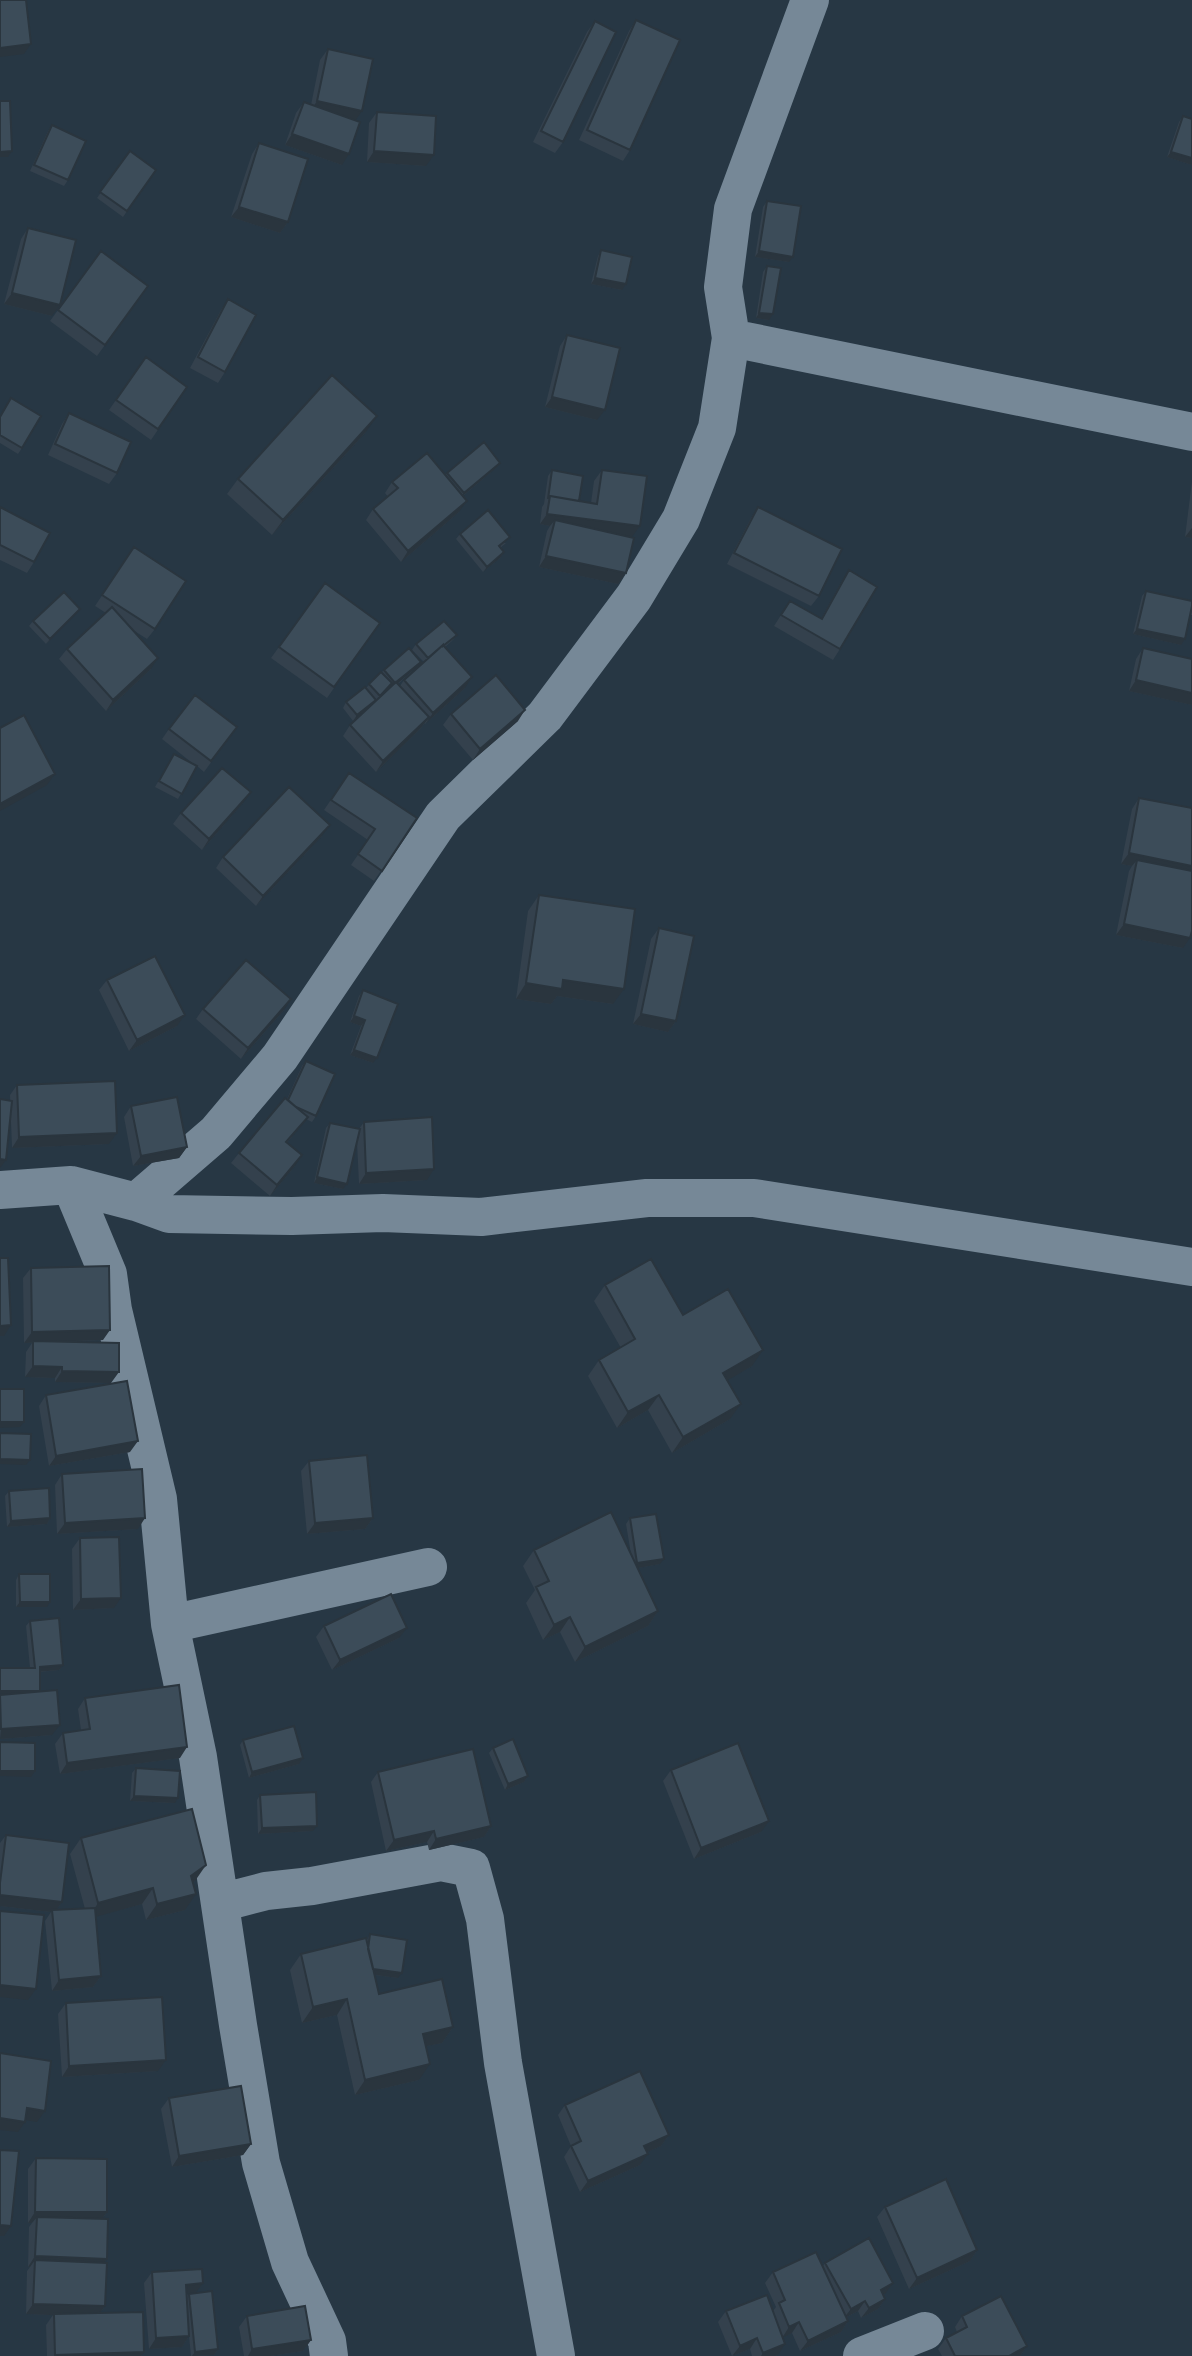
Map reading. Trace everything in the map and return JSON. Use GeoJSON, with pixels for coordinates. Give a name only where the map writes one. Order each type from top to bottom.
{"type":"FeatureCollection","features":[{"type":"Feature","properties":{"kind":"street"},"geometry":{"type":"LineString","coordinates":[[135,1202],[216,1133],[280,1057],[443,816],[545,716],[634,597],[681,519],[717,428],[731,338],[723,287],[733,209],[810,0]]}},
{"type":"Feature","properties":{"kind":"street"},"geometry":{"type":"LineString","coordinates":[[731,338],[1192,432]]}},
{"type":"Feature","properties":{"kind":"street"},"geometry":{"type":"LineString","coordinates":[[71,1185],[108,1274],[113,1310],[158,1499],[170,1624],[198,1757],[261,2163],[290,2262],[327,2341],[329,2356]]}},
{"type":"Feature","properties":{"kind":"street"},"geometry":{"type":"LineString","coordinates":[[0,1190],[71,1185],[169,1214],[292,1216],[383,1213],[481,1217],[647,1198],[754,1198],[1192,1267]]}},
{"type":"Feature","properties":{"kind":"street"},"geometry":{"type":"LineString","coordinates":[[170,1624],[428,1567]]}},
{"type":"Feature","properties":{"kind":"street"},"geometry":{"type":"LineString","coordinates":[[220,1903],[267,1891],[312,1886],[441,1862],[471,1868],[485,1919],[503,2063],[556,2356]]}},
{"type":"Feature","properties":{"kind":"street"},"geometry":{"type":"LineString","coordinates":[[862,2356],[925,2331]]}},
{"type":"Feature","properties":{"kind":"building"},"geometry":{"type":"Polygon","coordinates":[[[0,0],[26,0],[31,44],[0,48],[0,0]]]}},
{"type":"Feature","properties":{"kind":"building"},"geometry":{"type":"Polygon","coordinates":[[[636,20],[680,40],[630,150],[587,130],[636,20]]]}},
{"type":"Feature","properties":{"kind":"building"},"geometry":{"type":"Polygon","coordinates":[[[595,21],[616,32],[563,142],[541,131],[595,21]]]}},
{"type":"Feature","properties":{"kind":"building"},"geometry":{"type":"Polygon","coordinates":[[[328,49],[373,59],[362,111],[317,101],[328,49]]]}},
{"type":"Feature","properties":{"kind":"building"},"geometry":{"type":"Polygon","coordinates":[[[0,101],[10,101],[12,151],[0,152],[0,101]]]}},
{"type":"Feature","properties":{"kind":"building"},"geometry":{"type":"Polygon","coordinates":[[[304,102],[360,122],[349,154],[292,134],[304,102]]]}},
{"type":"Feature","properties":{"kind":"building"},"geometry":{"type":"Polygon","coordinates":[[[377,112],[436,116],[434,155],[374,151],[377,112]]]}},
{"type":"Feature","properties":{"kind":"building"},"geometry":{"type":"Polygon","coordinates":[[[1183,116],[1192,119],[1192,158],[1171,152],[1183,116]]]}},
{"type":"Feature","properties":{"kind":"building"},"geometry":{"type":"Polygon","coordinates":[[[52,125],[86,141],[68,180],[34,165],[52,125]]]}},
{"type":"Feature","properties":{"kind":"building"},"geometry":{"type":"Polygon","coordinates":[[[259,143],[308,159],[288,222],[239,207],[259,143]]]}},
{"type":"Feature","properties":{"kind":"building"},"geometry":{"type":"Polygon","coordinates":[[[130,151],[156,170],[127,211],[100,192],[130,151]]]}},
{"type":"Feature","properties":{"kind":"building"},"geometry":{"type":"Polygon","coordinates":[[[767,201],[801,206],[793,257],[759,251],[767,201]]]}},
{"type":"Feature","properties":{"kind":"building"},"geometry":{"type":"Polygon","coordinates":[[[28,228],[76,240],[60,305],[12,293],[28,228]]]}},
{"type":"Feature","properties":{"kind":"building"},"geometry":{"type":"Polygon","coordinates":[[[601,250],[632,257],[626,284],[595,278],[601,250]]]}},
{"type":"Feature","properties":{"kind":"building"},"geometry":{"type":"Polygon","coordinates":[[[101,251],[148,286],[105,345],[58,310],[101,251]]]}},
{"type":"Feature","properties":{"kind":"building"},"geometry":{"type":"Polygon","coordinates":[[[767,266],[781,268],[773,314],[759,313],[767,266]]]}},
{"type":"Feature","properties":{"kind":"building"},"geometry":{"type":"Polygon","coordinates":[[[228,299],[256,315],[225,372],[198,357],[228,299]]]}},
{"type":"Feature","properties":{"kind":"building"},"geometry":{"type":"Polygon","coordinates":[[[567,335],[620,348],[605,410],[552,397],[567,335]]]}},
{"type":"Feature","properties":{"kind":"building"},"geometry":{"type":"Polygon","coordinates":[[[146,357],[187,387],[158,429],[116,400],[146,357]]]}},
{"type":"Feature","properties":{"kind":"building"},"geometry":{"type":"Polygon","coordinates":[[[332,375],[377,416],[283,520],[238,479],[332,375]]]}},
{"type":"Feature","properties":{"kind":"building"},"geometry":{"type":"Polygon","coordinates":[[[11,398],[41,416],[22,448],[0,435],[0,417],[11,398]]]}},
{"type":"Feature","properties":{"kind":"building"},"geometry":{"type":"Polygon","coordinates":[[[69,413],[131,442],[117,473],[55,444],[69,413]]]}},
{"type":"Feature","properties":{"kind":"building"},"geometry":{"type":"Polygon","coordinates":[[[484,442],[500,463],[464,493],[447,473],[484,442]]]}},
{"type":"Feature","properties":{"kind":"building"},"geometry":{"type":"Polygon","coordinates":[[[427,453],[467,501],[408,551],[373,509],[398,488],[392,482],[427,453]]]}},
{"type":"Feature","properties":{"kind":"building"},"geometry":{"type":"Polygon","coordinates":[[[552,470],[583,476],[579,501],[550,496],[548,499],[552,470]]]}},
{"type":"Feature","properties":{"kind":"building"},"geometry":{"type":"Polygon","coordinates":[[[602,470],[647,476],[640,526],[547,514],[550,496],[597,504],[602,470]]]}},
{"type":"Feature","properties":{"kind":"building"},"geometry":{"type":"Polygon","coordinates":[[[0,507],[50,533],[34,562],[0,545],[0,507]]]}},
{"type":"Feature","properties":{"kind":"building"},"geometry":{"type":"Polygon","coordinates":[[[758,507],[842,549],[819,596],[734,553],[758,507]]]}},
{"type":"Feature","properties":{"kind":"building"},"geometry":{"type":"Polygon","coordinates":[[[488,510],[510,537],[499,546],[504,552],[487,567],[460,534],[488,510]]]}},
{"type":"Feature","properties":{"kind":"building"},"geometry":{"type":"Polygon","coordinates":[[[555,520],[634,538],[626,573],[546,556],[555,520]]]}},
{"type":"Feature","properties":{"kind":"building"},"geometry":{"type":"Polygon","coordinates":[[[134,547],[186,581],[155,629],[102,595],[134,547]]]}},
{"type":"Feature","properties":{"kind":"building"},"geometry":{"type":"Polygon","coordinates":[[[849,570],[877,587],[840,649],[781,615],[790,601],[822,619],[849,570]]]}},
{"type":"Feature","properties":{"kind":"building"},"geometry":{"type":"Polygon","coordinates":[[[325,583],[380,623],[334,687],[279,647],[325,583]]]}},
{"type":"Feature","properties":{"kind":"building"},"geometry":{"type":"Polygon","coordinates":[[[1146,591],[1192,601],[1185,639],[1137,629],[1146,591]]]}},
{"type":"Feature","properties":{"kind":"building"},"geometry":{"type":"Polygon","coordinates":[[[64,592],[80,609],[50,639],[33,621],[64,592]]]}},
{"type":"Feature","properties":{"kind":"building"},"geometry":{"type":"Polygon","coordinates":[[[112,607],[158,658],[113,700],[67,649],[112,607]]]}},
{"type":"Feature","properties":{"kind":"building"},"geometry":{"type":"Polygon","coordinates":[[[444,621],[457,635],[428,658],[416,644],[444,621]]]}},
{"type":"Feature","properties":{"kind":"building"},"geometry":{"type":"Polygon","coordinates":[[[443,645],[472,677],[433,713],[404,680],[443,645]]]}},
{"type":"Feature","properties":{"kind":"building"},"geometry":{"type":"Polygon","coordinates":[[[409,648],[421,662],[395,683],[384,670],[409,648]]]}},
{"type":"Feature","properties":{"kind":"building"},"geometry":{"type":"Polygon","coordinates":[[[1143,648],[1192,659],[1192,693],[1136,680],[1143,648]]]}},
{"type":"Feature","properties":{"kind":"building"},"geometry":{"type":"Polygon","coordinates":[[[381,672],[392,683],[380,696],[369,684],[381,672]]]}},
{"type":"Feature","properties":{"kind":"building"},"geometry":{"type":"Polygon","coordinates":[[[496,675],[525,710],[480,749],[451,714],[496,675]]]}},
{"type":"Feature","properties":{"kind":"building"},"geometry":{"type":"Polygon","coordinates":[[[396,682],[429,717],[383,761],[350,725],[396,682]]]}},
{"type":"Feature","properties":{"kind":"building"},"geometry":{"type":"Polygon","coordinates":[[[365,687],[376,700],[357,715],[346,702],[365,687]]]}},
{"type":"Feature","properties":{"kind":"building"},"geometry":{"type":"Polygon","coordinates":[[[195,695],[237,727],[211,761],[169,729],[195,695]]]}},
{"type":"Feature","properties":{"kind":"building"},"geometry":{"type":"Polygon","coordinates":[[[24,715],[55,774],[0,804],[0,728],[24,715]]]}},
{"type":"Feature","properties":{"kind":"building"},"geometry":{"type":"Polygon","coordinates":[[[174,754],[197,766],[182,794],[159,781],[174,754]]]}},
{"type":"Feature","properties":{"kind":"building"},"geometry":{"type":"Polygon","coordinates":[[[222,768],[251,792],[209,839],[181,813],[222,768]]]}},
{"type":"Feature","properties":{"kind":"building"},"geometry":{"type":"Polygon","coordinates":[[[349,773],[417,818],[382,871],[358,854],[375,829],[331,800],[349,773]]]}},
{"type":"Feature","properties":{"kind":"building"},"geometry":{"type":"Polygon","coordinates":[[[289,787],[330,825],[263,896],[223,857],[289,787]]]}},
{"type":"Feature","properties":{"kind":"building"},"geometry":{"type":"Polygon","coordinates":[[[1139,798],[1192,808],[1192,866],[1129,853],[1139,798]]]}},
{"type":"Feature","properties":{"kind":"building"},"geometry":{"type":"Polygon","coordinates":[[[1137,860],[1192,871],[1190,938],[1124,924],[1137,860]]]}},
{"type":"Feature","properties":{"kind":"building"},"geometry":{"type":"Polygon","coordinates":[[[539,895],[635,909],[624,989],[563,980],[562,989],[526,983],[539,895]]]}},
{"type":"Feature","properties":{"kind":"building"},"geometry":{"type":"Polygon","coordinates":[[[659,928],[694,936],[676,1021],[641,1014],[659,928]]]}},
{"type":"Feature","properties":{"kind":"building"},"geometry":{"type":"Polygon","coordinates":[[[155,956],[185,1015],[137,1040],[107,980],[155,956]]]}},
{"type":"Feature","properties":{"kind":"building"},"geometry":{"type":"Polygon","coordinates":[[[246,960],[291,999],[248,1048],[203,1009],[246,960]]]}},
{"type":"Feature","properties":{"kind":"building"},"geometry":{"type":"Polygon","coordinates":[[[363,990],[398,1004],[377,1058],[354,1050],[365,1020],[354,1016],[363,990]]]}},
{"type":"Feature","properties":{"kind":"building"},"geometry":{"type":"Polygon","coordinates":[[[306,1061],[335,1074],[316,1116],[296,1107],[288,1100],[306,1061]]]}},
{"type":"Feature","properties":{"kind":"building"},"geometry":{"type":"Polygon","coordinates":[[[115,1081],[117,1133],[19,1137],[17,1085],[115,1081]]]}},
{"type":"Feature","properties":{"kind":"building"},"geometry":{"type":"Polygon","coordinates":[[[177,1097],[187,1147],[141,1156],[131,1106],[177,1097]]]}},
{"type":"Feature","properties":{"kind":"building"},"geometry":{"type":"Polygon","coordinates":[[[285,1098],[308,1117],[286,1142],[302,1155],[277,1185],[239,1153],[285,1098]]]}},
{"type":"Feature","properties":{"kind":"building"},"geometry":{"type":"Polygon","coordinates":[[[0,1099],[12,1101],[6,1160],[0,1159],[0,1099]]]}},
{"type":"Feature","properties":{"kind":"building"},"geometry":{"type":"Polygon","coordinates":[[[432,1117],[434,1169],[366,1173],[364,1122],[432,1117]]]}},
{"type":"Feature","properties":{"kind":"building"},"geometry":{"type":"Polygon","coordinates":[[[330,1123],[360,1129],[347,1184],[317,1177],[330,1123]]]}},
{"type":"Feature","properties":{"kind":"building"},"geometry":{"type":"Polygon","coordinates":[[[0,1258],[8,1258],[11,1325],[0,1326],[0,1258]]]}},
{"type":"Feature","properties":{"kind":"building"},"geometry":{"type":"Polygon","coordinates":[[[651,1259],[683,1315],[728,1289],[763,1350],[723,1373],[741,1404],[683,1437],[659,1395],[628,1412],[599,1360],[635,1339],[605,1285],[651,1259]]]}},
{"type":"Feature","properties":{"kind":"building"},"geometry":{"type":"Polygon","coordinates":[[[109,1266],[110,1330],[32,1332],[31,1268],[109,1266]]]}},
{"type":"Feature","properties":{"kind":"building"},"geometry":{"type":"Polygon","coordinates":[[[33,1341],[119,1343],[119,1372],[62,1371],[62,1367],[33,1366],[33,1341]]]}},
{"type":"Feature","properties":{"kind":"building"},"geometry":{"type":"Polygon","coordinates":[[[127,1381],[138,1441],[56,1456],[46,1395],[127,1381]]]}},
{"type":"Feature","properties":{"kind":"building"},"geometry":{"type":"Polygon","coordinates":[[[0,1389],[24,1389],[24,1422],[0,1422],[0,1389]]]}},
{"type":"Feature","properties":{"kind":"building"},"geometry":{"type":"Polygon","coordinates":[[[0,1433],[31,1434],[30,1460],[0,1459],[0,1433]]]}},
{"type":"Feature","properties":{"kind":"building"},"geometry":{"type":"Polygon","coordinates":[[[367,1455],[373,1518],[315,1523],[309,1461],[367,1455]]]}},
{"type":"Feature","properties":{"kind":"building"},"geometry":{"type":"Polygon","coordinates":[[[142,1469],[145,1518],[65,1523],[62,1474],[142,1469]]]}},
{"type":"Feature","properties":{"kind":"building"},"geometry":{"type":"Polygon","coordinates":[[[49,1488],[50,1518],[11,1521],[9,1491],[49,1488]]]}},
{"type":"Feature","properties":{"kind":"building"},"geometry":{"type":"Polygon","coordinates":[[[611,1512],[658,1611],[585,1647],[570,1617],[554,1625],[536,1587],[549,1581],[534,1550],[611,1512]]]}},
{"type":"Feature","properties":{"kind":"building"},"geometry":{"type":"Polygon","coordinates":[[[656,1514],[664,1559],[637,1563],[630,1518],[656,1514]]]}},
{"type":"Feature","properties":{"kind":"building"},"geometry":{"type":"Polygon","coordinates":[[[119,1537],[121,1598],[81,1599],[80,1538],[119,1537]]]}},
{"type":"Feature","properties":{"kind":"building"},"geometry":{"type":"Polygon","coordinates":[[[19,1574],[50,1574],[50,1602],[20,1602],[19,1574]]]}},
{"type":"Feature","properties":{"kind":"building"},"geometry":{"type":"Polygon","coordinates":[[[391,1594],[407,1628],[340,1660],[324,1626],[391,1594]]]}},
{"type":"Feature","properties":{"kind":"building"},"geometry":{"type":"Polygon","coordinates":[[[59,1618],[63,1665],[40,1667],[40,1691],[0,1691],[0,1668],[35,1668],[30,1621],[59,1618]]]}},
{"type":"Feature","properties":{"kind":"building"},"geometry":{"type":"Polygon","coordinates":[[[179,1685],[187,1747],[67,1763],[63,1733],[90,1729],[85,1698],[179,1685]]]}},
{"type":"Feature","properties":{"kind":"building"},"geometry":{"type":"Polygon","coordinates":[[[57,1690],[60,1725],[1,1729],[0,1695],[57,1690]]]}},
{"type":"Feature","properties":{"kind":"building"},"geometry":{"type":"Polygon","coordinates":[[[294,1726],[303,1758],[252,1772],[243,1740],[294,1726]]]}},
{"type":"Feature","properties":{"kind":"building"},"geometry":{"type":"Polygon","coordinates":[[[513,1739],[528,1776],[508,1784],[493,1748],[513,1739]]]}},
{"type":"Feature","properties":{"kind":"building"},"geometry":{"type":"Polygon","coordinates":[[[0,1742],[35,1743],[35,1771],[0,1771],[0,1742]]]}},
{"type":"Feature","properties":{"kind":"building"},"geometry":{"type":"Polygon","coordinates":[[[738,1743],[769,1821],[701,1848],[671,1770],[738,1743]]]}},
{"type":"Feature","properties":{"kind":"building"},"geometry":{"type":"Polygon","coordinates":[[[473,1749],[491,1826],[436,1839],[434,1831],[394,1840],[378,1772],[473,1749]]]}},
{"type":"Feature","properties":{"kind":"building"},"geometry":{"type":"Polygon","coordinates":[[[136,1768],[180,1771],[178,1798],[134,1796],[136,1768]]]}},
{"type":"Feature","properties":{"kind":"building"},"geometry":{"type":"Polygon","coordinates":[[[316,1792],[317,1826],[262,1828],[260,1795],[316,1792]]]}},
{"type":"Feature","properties":{"kind":"building"},"geometry":{"type":"Polygon","coordinates":[[[192,1809],[206,1865],[191,1876],[196,1894],[157,1904],[153,1888],[98,1903],[81,1838],[192,1809]]]}},
{"type":"Feature","properties":{"kind":"building"},"geometry":{"type":"Polygon","coordinates":[[[6,1835],[69,1843],[62,1902],[0,1895],[6,1835]]]}},
{"type":"Feature","properties":{"kind":"building"},"geometry":{"type":"Polygon","coordinates":[[[95,1908],[101,1976],[59,1980],[52,1910],[95,1908]]]}},
{"type":"Feature","properties":{"kind":"building"},"geometry":{"type":"Polygon","coordinates":[[[0,1911],[44,1915],[36,1989],[0,1985],[0,1911]]]}},
{"type":"Feature","properties":{"kind":"building"},"geometry":{"type":"Polygon","coordinates":[[[370,1934],[407,1940],[402,1973],[373,1969],[368,1949],[370,1934]]]}},
{"type":"Feature","properties":{"kind":"building"},"geometry":{"type":"Polygon","coordinates":[[[366,1938],[379,1994],[442,1979],[453,2027],[423,2034],[430,2064],[365,2080],[347,1999],[313,2007],[301,1954],[366,1938]]]}},
{"type":"Feature","properties":{"kind":"building"},"geometry":{"type":"Polygon","coordinates":[[[162,1997],[166,2060],[69,2066],[66,2003],[162,1997]]]}},
{"type":"Feature","properties":{"kind":"building"},"geometry":{"type":"Polygon","coordinates":[[[0,2053],[51,2061],[45,2111],[27,2108],[25,2122],[0,2118],[0,2053]]]}},
{"type":"Feature","properties":{"kind":"building"},"geometry":{"type":"Polygon","coordinates":[[[640,2071],[669,2135],[644,2146],[648,2154],[588,2181],[571,2146],[581,2141],[565,2105],[640,2071]]]}},
{"type":"Feature","properties":{"kind":"building"},"geometry":{"type":"Polygon","coordinates":[[[241,2086],[251,2144],[179,2156],[169,2098],[241,2086]]]}},
{"type":"Feature","properties":{"kind":"building"},"geometry":{"type":"Polygon","coordinates":[[[0,2150],[19,2151],[11,2226],[0,2225],[0,2150]]]}},
{"type":"Feature","properties":{"kind":"building"},"geometry":{"type":"Polygon","coordinates":[[[36,2158],[107,2159],[107,2212],[35,2212],[36,2158]]]}},
{"type":"Feature","properties":{"kind":"building"},"geometry":{"type":"Polygon","coordinates":[[[946,2179],[977,2250],[917,2278],[885,2207],[946,2179]]]}},
{"type":"Feature","properties":{"kind":"building"},"geometry":{"type":"Polygon","coordinates":[[[37,2217],[108,2219],[107,2259],[35,2256],[37,2217]]]}},
{"type":"Feature","properties":{"kind":"building"},"geometry":{"type":"Polygon","coordinates":[[[869,2238],[893,2283],[881,2290],[885,2299],[869,2308],[865,2301],[851,2309],[825,2263],[869,2238]]]}},
{"type":"Feature","properties":{"kind":"building"},"geometry":{"type":"Polygon","coordinates":[[[816,2252],[848,2321],[808,2341],[799,2322],[789,2327],[779,2303],[785,2300],[773,2272],[816,2252]]]}},
{"type":"Feature","properties":{"kind":"building"},"geometry":{"type":"Polygon","coordinates":[[[35,2260],[107,2263],[105,2306],[33,2304],[35,2260]]]}},
{"type":"Feature","properties":{"kind":"building"},"geometry":{"type":"Polygon","coordinates":[[[202,2269],[203,2283],[186,2285],[189,2336],[156,2338],[152,2272],[202,2269]]]}},
{"type":"Feature","properties":{"kind":"building"},"geometry":{"type":"Polygon","coordinates":[[[212,2291],[218,2349],[195,2352],[189,2294],[212,2291]]]}},
{"type":"Feature","properties":{"kind":"building"},"geometry":{"type":"Polygon","coordinates":[[[767,2295],[785,2344],[763,2353],[757,2338],[740,2346],[726,2311],[767,2295]]]}},
{"type":"Feature","properties":{"kind":"building"},"geometry":{"type":"Polygon","coordinates":[[[1001,2296],[1027,2346],[1009,2356],[955,2356],[946,2338],[967,2327],[962,2316],[1001,2296]]]}},
{"type":"Feature","properties":{"kind":"building"},"geometry":{"type":"Polygon","coordinates":[[[305,2306],[311,2340],[252,2349],[247,2316],[305,2306]]]}},
{"type":"Feature","properties":{"kind":"building"},"geometry":{"type":"Polygon","coordinates":[[[143,2312],[144,2352],[55,2355],[54,2314],[143,2312]]]}}]}
